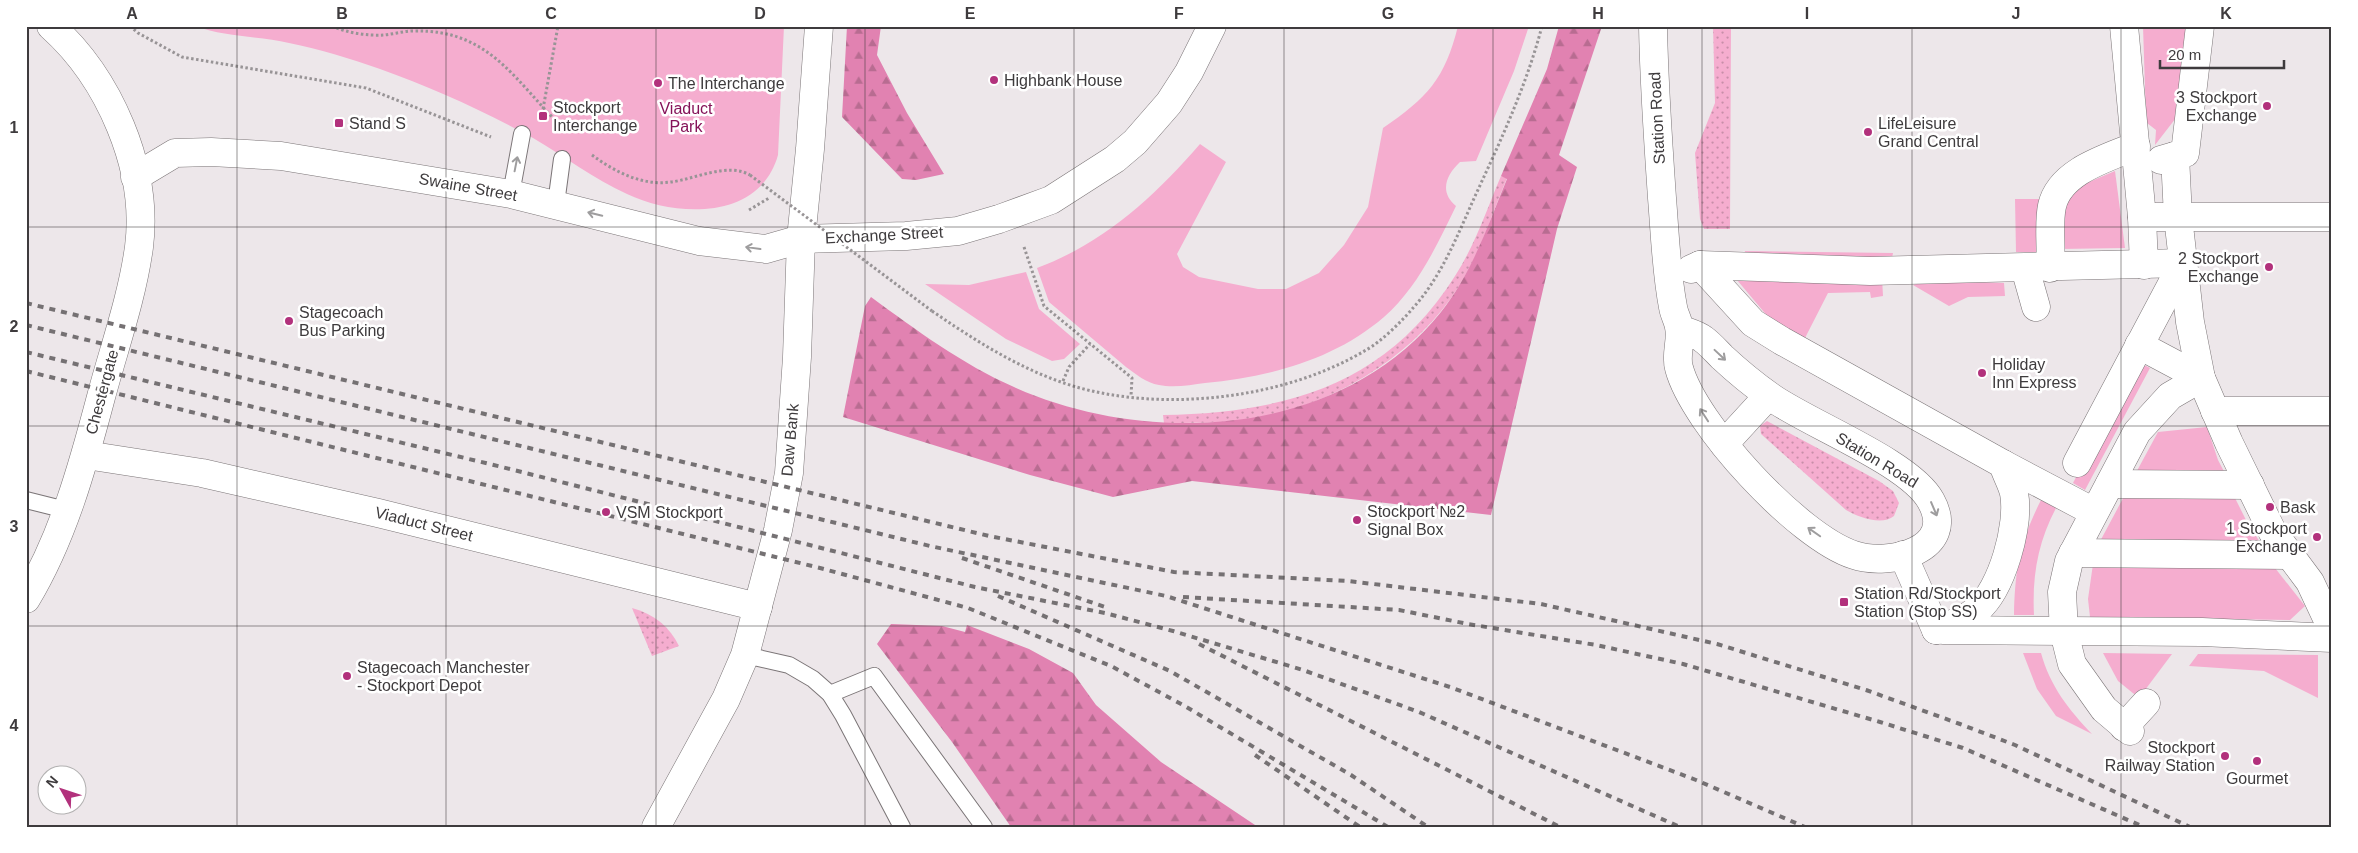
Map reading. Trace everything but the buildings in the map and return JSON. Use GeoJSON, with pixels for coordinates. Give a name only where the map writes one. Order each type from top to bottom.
{"type":"FeatureCollection","features":[{"type":"Feature","properties":{"kind":"street","name":"Chestergate"},"geometry":{"type":"LineString","coordinates":[[26,599],[48,556],[86,455],[132,281],[139,246],[140,211],[135,176],[122,133],[98,82],[83,59],[51,26]]}},
{"type":"Feature","properties":{"kind":"street","name":"Daw Bank"},"geometry":{"type":"LineString","coordinates":[[656,827],[726,699],[745,655],[778,530],[789,473],[797,357],[800,239],[810,149],[818,26]]}},
{"type":"Feature","properties":{"kind":"street","name":"Exchange Street"},"geometry":{"type":"LineString","coordinates":[[800,239],[906,236],[958,231],[999,220],[1051,200],[1115,159],[1146,130],[1169,103],[1189,72],[1212,26]]}},
{"type":"Feature","properties":{"kind":"street","name":"Station Road"},"geometry":{"type":"LineString","coordinates":[[1653,26],[1658,138],[1669,278],[1673,309],[1680,329],[1678,367],[1704,415],[1724,444],[1778,504],[1836,547],[1853,555],[1884,560],[1903,555],[1924,546],[1934,537],[1938,525],[1938,517],[1924,489],[1884,461],[1768,396],[1703,338],[1680,329]]}},
{"type":"Feature","properties":{"kind":"street"},"geometry":{"type":"LineString","coordinates":[[2124,26],[2137,156],[2144,265]]}},
{"type":"Feature","properties":{"kind":"street"},"geometry":{"type":"LineString","coordinates":[[2036,307],[2038,268],[2058,189],[2070,177],[2137,156],[2175,156],[2185,153],[2200,26]]}},
{"type":"Feature","properties":{"kind":"street","name":"Swaine Street"},"geometry":{"type":"LineString","coordinates":[[135,176],[175,153],[211,152],[281,156],[534,199],[699,241],[766,249],[800,239]]}},
{"type":"Feature","properties":{"kind":"street"},"geometry":{"type":"LineString","coordinates":[[2175,156],[2178,217],[2190,322],[2201,378],[2272,531],[2310,582],[2332,629]]}},
{"type":"Feature","properties":{"kind":"street"},"geometry":{"type":"LineString","coordinates":[[2142,217],[2332,217]]}},
{"type":"Feature","properties":{"kind":"street"},"geometry":{"type":"LineString","coordinates":[[1669,278],[1700,265],[1870,271],[2144,265],[2183,262]]}},
{"type":"Feature","properties":{"kind":"street"},"geometry":{"type":"LineString","coordinates":[[2067,480],[2183,262]]}},
{"type":"Feature","properties":{"kind":"street"},"geometry":{"type":"LineString","coordinates":[[1700,265],[1753,323],[2003,464],[2067,480],[2094,512]]}},
{"type":"Feature","properties":{"kind":"street"},"geometry":{"type":"LineString","coordinates":[[2139,345],[2201,378]]}},
{"type":"Feature","properties":{"kind":"street"},"geometry":{"type":"LineString","coordinates":[[2146,702],[2127,729],[2104,709],[2072,664],[2064,632],[2062,592],[2069,561],[2137,432],[2170,396],[2201,378]]}},
{"type":"Feature","properties":{"kind":"street"},"geometry":{"type":"LineString","coordinates":[[1724,444],[1768,396]]}},
{"type":"Feature","properties":{"kind":"street"},"geometry":{"type":"LineString","coordinates":[[2215,411],[2332,411]]}},
{"type":"Feature","properties":{"kind":"street","name":"Viaduct Street"},"geometry":{"type":"LineString","coordinates":[[86,455],[202,473],[388,515],[758,607]]}},
{"type":"Feature","properties":{"kind":"street"},"geometry":{"type":"LineString","coordinates":[[1936,630],[1959,621],[1978,610],[1998,582],[2014,527],[2014,493],[2003,464]]}},
{"type":"Feature","properties":{"kind":"street"},"geometry":{"type":"LineString","coordinates":[[2110,484],[2250,485]]}},
{"type":"Feature","properties":{"kind":"street"},"geometry":{"type":"LineString","coordinates":[[2074,553],[2290,555]]}},
{"type":"Feature","properties":{"kind":"street"},"geometry":{"type":"LineString","coordinates":[[1903,555],[1936,630]]}},
{"type":"Feature","properties":{"kind":"street"},"geometry":{"type":"LineString","coordinates":[[1936,630],[2202,632],[2332,638]]}},
{"type":"Feature","properties":{"kind":"lane"},"geometry":{"type":"LineString","coordinates":[[522,134],[534,199]]}},
{"type":"Feature","properties":{"kind":"lane"},"geometry":{"type":"LineString","coordinates":[[534,199],[562,159]]}},
{"type":"Feature","properties":{"kind":"lane"},"geometry":{"type":"LineString","coordinates":[[26,500],[66,510]]}},
{"type":"Feature","properties":{"kind":"lane"},"geometry":{"type":"LineString","coordinates":[[745,655],[789,665],[813,679],[830,694],[843,714],[902,827]]}},
{"type":"Feature","properties":{"kind":"lane"},"geometry":{"type":"LineString","coordinates":[[830,694],[874,676],[984,827]]}},
{"type":"Feature","properties":{"kind":"path"},"geometry":{"type":"LineString","coordinates":[[130,26],[138,33],[182,57],[366,88],[494,138]]}},
{"type":"Feature","properties":{"kind":"path"},"geometry":{"type":"LineString","coordinates":[[332,26],[369,35],[414,30],[436,32],[478,44],[505,65],[543,109],[571,135]]}},
{"type":"Feature","properties":{"kind":"path"},"geometry":{"type":"LineString","coordinates":[[353,26],[356,32]]}},
{"type":"Feature","properties":{"kind":"path"},"geometry":{"type":"LineString","coordinates":[[436,32],[441,26]]}},
{"type":"Feature","properties":{"kind":"path"},"geometry":{"type":"LineString","coordinates":[[543,109],[558,26]]}},
{"type":"Feature","properties":{"kind":"path"},"geometry":{"type":"LineString","coordinates":[[588,152],[606,165],[638,180],[669,182],[733,169],[750,175],[932,311],[984,346],[1028,368],[1062,382],[1073,386],[1165,400],[1220,398],[1278,387],[1325,371],[1368,350],[1413,309],[1433,283],[1448,257],[1534,59],[1542,26]]}},
{"type":"Feature","properties":{"kind":"path"},"geometry":{"type":"LineString","coordinates":[[745,211],[766,201],[779,188]]}},
{"type":"Feature","properties":{"kind":"path"},"geometry":{"type":"LineString","coordinates":[[1036,282],[1044,306],[1132,378],[1131,396]]}},
{"type":"Feature","properties":{"kind":"path"},"geometry":{"type":"LineString","coordinates":[[1062,382],[1069,367],[1090,344]]}},
{"type":"Feature","properties":{"kind":"green space","name":"Viaduct Park"},"geometry":{"type":"Polygon","coordinates":[[[196,26],[784,26],[778,155],[768,176],[754,192],[735,202],[714,208],[669,207],[647,202],[627,194],[515,128],[458,100],[399,76],[312,48],[207,30],[196,26]]]}},
{"type":"Feature","properties":{"kind":"green space"},"geometry":{"type":"Polygon","coordinates":[[[847,26],[881,26],[877,55],[907,113],[944,174],[916,180],[902,179],[842,117],[847,26]]]}},
{"type":"Feature","properties":{"kind":"green space"},"geometry":{"type":"Polygon","coordinates":[[[1458,26],[1529,26],[1514,71],[1476,161],[1460,162],[1448,178],[1446,184],[1447,195],[1456,206],[1426,265],[1396,305],[1365,332],[1344,345],[1322,355],[1277,371],[1229,380],[1182,386],[1164,386],[1141,378],[1049,302],[1037,268],[1084,246],[1126,217],[1165,182],[1200,144],[1226,162],[1177,254],[1183,267],[1199,277],[1258,289],[1286,289],[1319,273],[1344,245],[1368,207],[1383,128],[1423,97],[1432,86],[1447,60],[1458,26]]]}},
{"type":"Feature","properties":{"kind":"green space"},"geometry":{"type":"Polygon","coordinates":[[[1559,26],[1602,26],[1559,155],[1577,167],[1557,229],[1491,515],[1192,481],[1113,497],[1030,475],[843,417],[865,306],[871,297],[940,346],[995,378],[1014,387],[1068,406],[1124,419],[1183,423],[1241,419],[1298,407],[1351,385],[1400,354],[1441,312],[1462,281],[1507,179],[1501,176],[1547,69],[1559,26]]]}},
{"type":"Feature","properties":{"kind":"green space"},"geometry":{"type":"Polygon","coordinates":[[[1713,26],[1731,26],[1730,229],[1704,229],[1700,219],[1695,153],[1715,103],[1713,26]]]}},
{"type":"Feature","properties":{"kind":"green space"},"geometry":{"type":"Polygon","coordinates":[[[2143,26],[2186,26],[2179,114],[2155,145],[2156,130],[2147,123],[2146,119],[2143,26]]]}},
{"type":"Feature","properties":{"kind":"green space"},"geometry":{"type":"Polygon","coordinates":[[[2115,171],[2125,248],[2059,249],[2058,210],[2082,185],[2115,171]]]}},
{"type":"Feature","properties":{"kind":"green space"},"geometry":{"type":"Polygon","coordinates":[[[1501,176],[1507,178],[1479,247],[1459,286],[1440,312],[1418,336],[1393,357],[1366,376],[1337,392],[1307,405],[1276,414],[1234,421],[1164,423],[1163,415],[1208,413],[1251,408],[1291,399],[1329,386],[1365,367],[1398,343],[1428,313],[1455,276],[1475,239],[1501,176]]]}},
{"type":"Feature","properties":{"kind":"green space"},"geometry":{"type":"Polygon","coordinates":[[[2015,199],[2044,199],[2046,252],[2016,252],[2015,199]]]}},
{"type":"Feature","properties":{"kind":"green space"},"geometry":{"type":"Polygon","coordinates":[[[1745,251],[1893,253],[1892,258],[1744,257],[1745,251]]]}},
{"type":"Feature","properties":{"kind":"green space"},"geometry":{"type":"Polygon","coordinates":[[[1026,272],[1039,309],[1080,344],[1064,359],[1052,361],[1006,339],[925,284],[969,285],[1026,272]]]}},
{"type":"Feature","properties":{"kind":"green space"},"geometry":{"type":"Polygon","coordinates":[[[1882,278],[1883,296],[1871,298],[1870,292],[1828,293],[1805,338],[1769,318],[1737,280],[1882,278]]]}},
{"type":"Feature","properties":{"kind":"green space"},"geometry":{"type":"Polygon","coordinates":[[[1927,281],[2004,283],[2005,296],[1968,297],[1949,306],[1913,285],[1927,281]]]}},
{"type":"Feature","properties":{"kind":"green space"},"geometry":{"type":"Polygon","coordinates":[[[2136,361],[2150,368],[2085,490],[2073,483],[2136,361]]]}},
{"type":"Feature","properties":{"kind":"green space"},"geometry":{"type":"Polygon","coordinates":[[[1767,421],[1879,481],[1893,491],[1899,503],[1894,516],[1889,519],[1877,520],[1863,518],[1846,510],[1761,434],[1760,426],[1767,421]]]}},
{"type":"Feature","properties":{"kind":"green space"},"geometry":{"type":"Polygon","coordinates":[[[2207,427],[2218,460],[2229,481],[2132,480],[2158,432],[2207,427]]]}},
{"type":"Feature","properties":{"kind":"green space"},"geometry":{"type":"Polygon","coordinates":[[[2128,489],[2231,490],[2247,522],[2265,550],[2097,547],[2128,489]]]}},
{"type":"Feature","properties":{"kind":"green space"},"geometry":{"type":"Polygon","coordinates":[[[2041,500],[2056,508],[2045,534],[2035,573],[2034,615],[2014,615],[2017,569],[2023,542],[2041,500]]]}},
{"type":"Feature","properties":{"kind":"green space"},"geometry":{"type":"Polygon","coordinates":[[[2268,559],[2305,606],[2290,620],[2090,617],[2088,599],[2093,564],[2268,559]]]}},
{"type":"Feature","properties":{"kind":"green space"},"geometry":{"type":"Polygon","coordinates":[[[632,608],[654,617],[671,632],[679,646],[652,656],[632,608]]]}},
{"type":"Feature","properties":{"kind":"green space"},"geometry":{"type":"Polygon","coordinates":[[[891,624],[942,626],[965,632],[967,625],[1029,649],[1073,673],[1096,705],[1161,762],[1258,827],[1011,827],[952,742],[877,644],[891,624]]]}},
{"type":"Feature","properties":{"kind":"green space"},"geometry":{"type":"Polygon","coordinates":[[[2023,653],[2041,653],[2061,697],[2092,734],[2056,716],[2037,689],[2023,653]]]}},
{"type":"Feature","properties":{"kind":"green space"},"geometry":{"type":"Polygon","coordinates":[[[2103,653],[2172,654],[2139,698],[2118,681],[2103,653]]]}},
{"type":"Feature","properties":{"kind":"green space"},"geometry":{"type":"Polygon","coordinates":[[[2198,654],[2318,655],[2318,698],[2264,671],[2189,666],[2198,654]]]}},
{"type":"Feature","properties":{"kind":"railway"},"geometry":{"type":"LineString","coordinates":[[26,303],[989,536],[1174,572],[1348,581],[1541,604],[1717,644],[1866,690],[2015,745],[2190,827]]}},
{"type":"Feature","properties":{"kind":"railway"},"geometry":{"type":"LineString","coordinates":[[26,325],[930,546],[1166,596],[1450,687],[1696,780],[1805,827]]}},
{"type":"Feature","properties":{"kind":"railway"},"geometry":{"type":"LineString","coordinates":[[26,352],[502,467],[975,587],[1105,613],[1173,631],[1303,670],[1419,712],[1680,827]]}},
{"type":"Feature","properties":{"kind":"railway"},"geometry":{"type":"LineString","coordinates":[[26,371],[820,568],[968,608],[1111,666],[1183,705],[1388,827]]}},
{"type":"Feature","properties":{"kind":"railway"},"geometry":{"type":"LineString","coordinates":[[962,558],[1108,608]]}},
{"type":"Feature","properties":{"kind":"railway"},"geometry":{"type":"LineString","coordinates":[[998,596],[1170,671],[1351,775],[1428,827]]}},
{"type":"Feature","properties":{"kind":"railway"},"geometry":{"type":"LineString","coordinates":[[1183,597],[1399,610],[1468,624],[1596,645],[1683,664],[1963,748],[2144,827]]}},
{"type":"Feature","properties":{"kind":"railway"},"geometry":{"type":"LineString","coordinates":[[1199,644],[1560,827]]}},
{"type":"Feature","properties":{"kind":"railway"},"geometry":{"type":"LineString","coordinates":[[1255,755],[1360,827]]}},
{"type":"Feature","properties":{"kind":"place","name":"Highbank House"},"geometry":{"type":"Point","coordinates":[994,80]}},
{"type":"Feature","properties":{"kind":"place","name":"The Interchange"},"geometry":{"type":"Point","coordinates":[658,83]}},
{"type":"Feature","properties":{"kind":"place","name":"3 Stockport Exchange"},"geometry":{"type":"Point","coordinates":[2267,106]}},
{"type":"Feature","properties":{"kind":"place","name":"Stockport Interchange"},"geometry":{"type":"Point","coordinates":[543,116]}},
{"type":"Feature","properties":{"kind":"place","name":"Stand S"},"geometry":{"type":"Point","coordinates":[339,123]}},
{"type":"Feature","properties":{"kind":"place","name":"LifeLeisure Grand Central"},"geometry":{"type":"Point","coordinates":[1868,132]}},
{"type":"Feature","properties":{"kind":"place","name":"2 Stockport Exchange"},"geometry":{"type":"Point","coordinates":[2269,267]}},
{"type":"Feature","properties":{"kind":"place","name":"Stagecoach Bus Parking"},"geometry":{"type":"Point","coordinates":[289,321]}},
{"type":"Feature","properties":{"kind":"place","name":"Holiday Inn Express"},"geometry":{"type":"Point","coordinates":[1982,373]}},
{"type":"Feature","properties":{"kind":"place","name":"Bask"},"geometry":{"type":"Point","coordinates":[2270,507]}},
{"type":"Feature","properties":{"kind":"place","name":"VSM Stockport"},"geometry":{"type":"Point","coordinates":[606,512]}},
{"type":"Feature","properties":{"kind":"place","name":"Stockport №2 Signal Box"},"geometry":{"type":"Point","coordinates":[1357,520]}},
{"type":"Feature","properties":{"kind":"place","name":"1 Stockport Exchange"},"geometry":{"type":"Point","coordinates":[2317,537]}},
{"type":"Feature","properties":{"kind":"place","name":"Station Rd/Stockport Station (Stop SS)"},"geometry":{"type":"Point","coordinates":[1844,602]}},
{"type":"Feature","properties":{"kind":"place","name":"Stagecoach Manchester - Stockport Depot"},"geometry":{"type":"Point","coordinates":[347,676]}},
{"type":"Feature","properties":{"kind":"place","name":"Stockport Railway Station"},"geometry":{"type":"Point","coordinates":[2225,756]}},
{"type":"Feature","properties":{"kind":"place","name":"Gourmet"},"geometry":{"type":"Point","coordinates":[2257,761]}}]}
